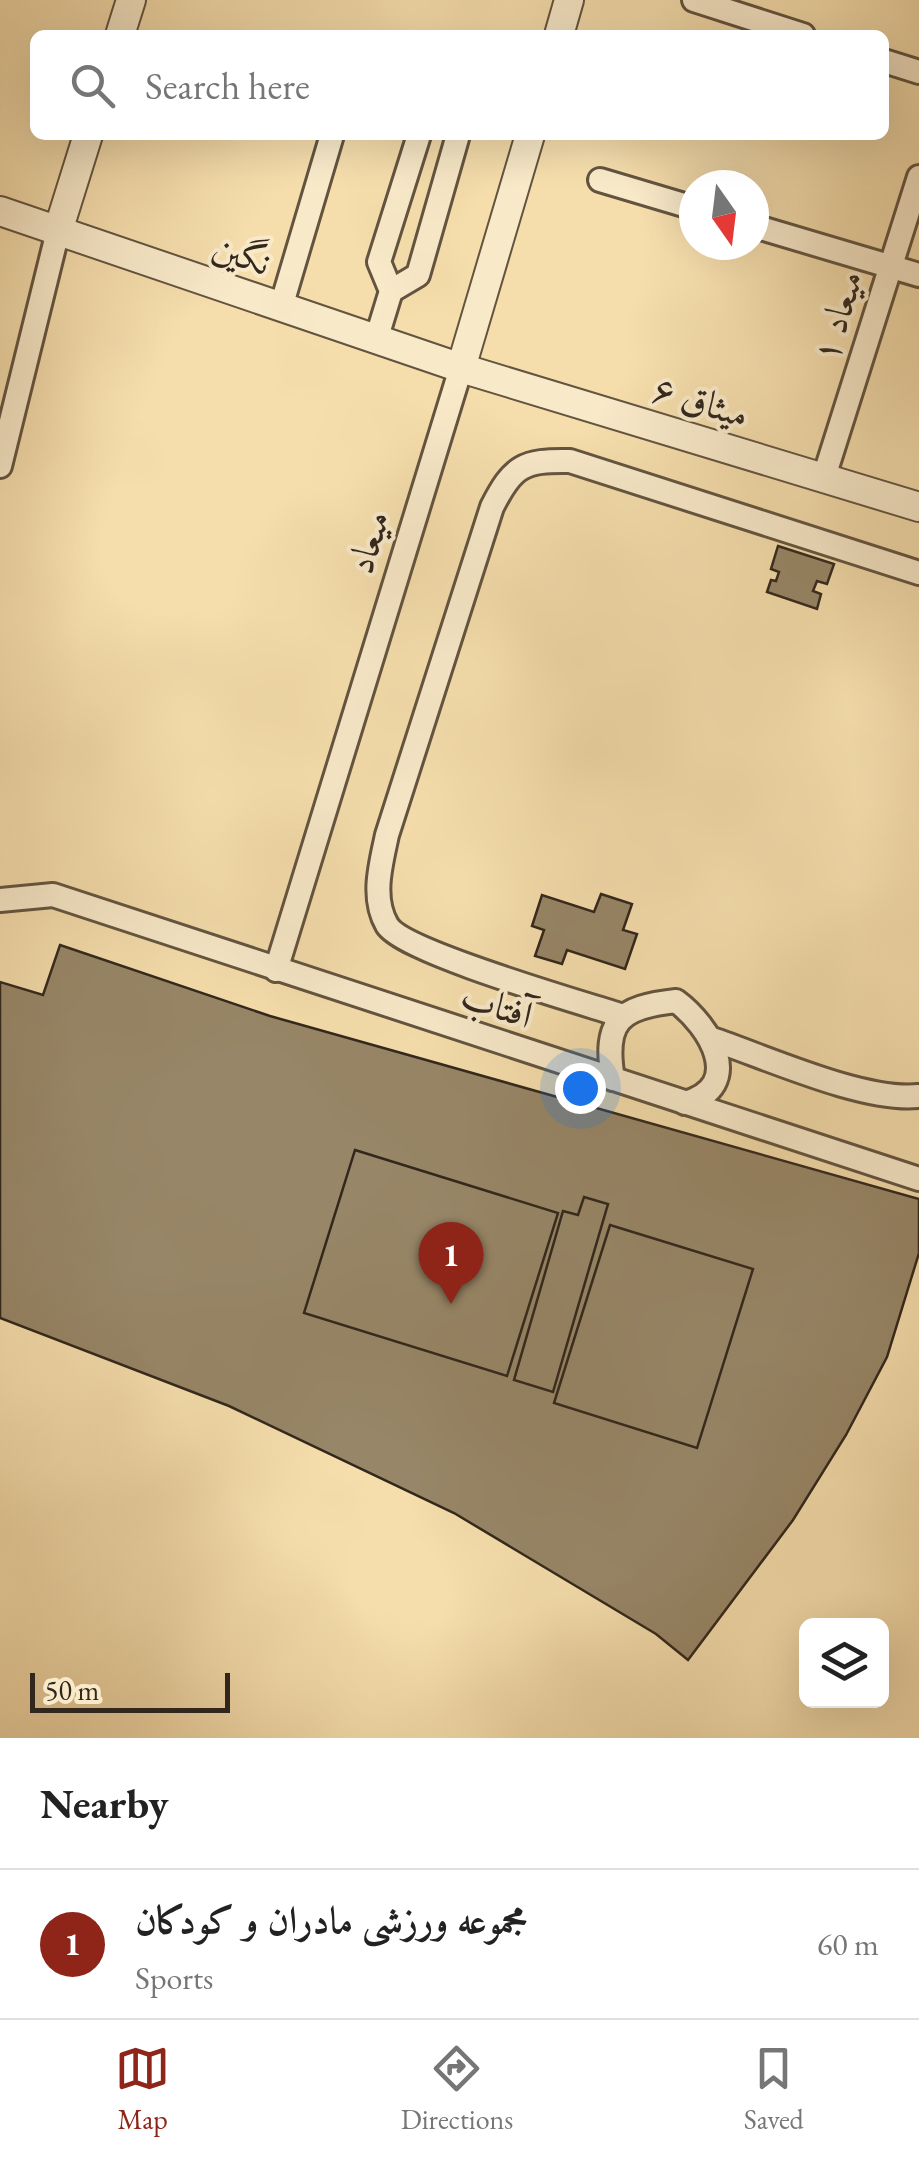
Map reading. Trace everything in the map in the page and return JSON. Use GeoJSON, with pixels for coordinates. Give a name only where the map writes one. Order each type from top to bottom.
{"type":"FeatureCollection","features":[{"type":"Feature","properties":{"kind":"street"},"geometry":{"type":"LineString","coordinates":[[122,30],[131,0]]}},
{"type":"Feature","properties":{"kind":"street"},"geometry":{"type":"LineString","coordinates":[[560,30],[569,0]]}},
{"type":"Feature","properties":{"kind":"street"},"geometry":{"type":"LineString","coordinates":[[694,0],[787,30]]}},
{"type":"Feature","properties":{"kind":"street"},"geometry":{"type":"LineString","coordinates":[[889,63],[919,72]]}},
{"type":"Feature","properties":{"kind":"street"},"geometry":{"type":"LineString","coordinates":[[0,466],[58,231],[86,140]]}},
{"type":"Feature","properties":{"kind":"street"},"geometry":{"type":"LineString","coordinates":[[281,307],[331,140]]}},
{"type":"Feature","properties":{"kind":"street"},"geometry":{"type":"LineString","coordinates":[[392,291],[379,262],[416,140]]}},
{"type":"Feature","properties":{"kind":"street"},"geometry":{"type":"LineString","coordinates":[[376,340],[392,291],[418,274],[457,140]]}},
{"type":"Feature","properties":{"kind":"street","name":"میعاد"},"geometry":{"type":"LineString","coordinates":[[276,970],[528,140]]}},
{"type":"Feature","properties":{"kind":"street","name":"میعاد ۱"},"geometry":{"type":"LineString","coordinates":[[824,477],[919,178]]}},
{"type":"Feature","properties":{"kind":"street"},"geometry":{"type":"LineString","coordinates":[[600,180],[679,204]]}},
{"type":"Feature","properties":{"kind":"street","name":"نگین"},"geometry":{"type":"LineString","coordinates":[[0,211],[460,368]]}},
{"type":"Feature","properties":{"kind":"street"},"geometry":{"type":"LineString","coordinates":[[769,230],[919,275]]}},
{"type":"Feature","properties":{"kind":"street","name":"میثاق ۶"},"geometry":{"type":"LineString","coordinates":[[460,368],[919,507]]}},
{"type":"Feature","properties":{"kind":"street"},"geometry":{"type":"LineString","coordinates":[[622,1016],[419,948],[388,927],[376,890],[386,835],[492,508],[508,476],[540,460],[570,460],[919,573]]}},
{"type":"Feature","properties":{"kind":"street","name":"آفتاب"},"geometry":{"type":"LineString","coordinates":[[0,900],[53,895],[919,1179]]}},
{"type":"Feature","properties":{"kind":"street"},"geometry":{"type":"LineString","coordinates":[[613,1079],[610,1036],[622,1016],[649,1004],[676,1001],[696,1016],[712,1039],[718,1065],[712,1090],[702,1098],[686,1102]]}},
{"type":"Feature","properties":{"kind":"street"},"geometry":{"type":"LineString","coordinates":[[712,1039],[867,1092],[900,1098],[919,1096]]}},
{"type":"Feature","properties":{"kind":"building"},"geometry":{"type":"Polygon","coordinates":[[[778,546],[834,564],[827,584],[817,581],[813,591],[821,594],[817,609],[767,592],[779,572],[771,569],[778,546]]]}},
{"type":"Feature","properties":{"kind":"building"},"geometry":{"type":"Polygon","coordinates":[[[601,894],[632,904],[623,930],[637,934],[625,969],[567,950],[562,964],[535,956],[544,930],[532,926],[542,895],[594,912],[601,894]]]}},
{"type":"Feature","properties":{"kind":"building"},"geometry":{"type":"Polygon","coordinates":[[[60,945],[270,1016],[919,1199],[919,1253],[887,1357],[846,1435],[793,1520],[688,1660],[656,1634],[454,1513],[229,1406],[0,1318],[0,982],[43,995],[60,945]]]}},
{"type":"Feature","properties":{"kind":"building"},"geometry":{"type":"Polygon","coordinates":[[[355,1150],[558,1213],[507,1376],[304,1313],[355,1150]]]}},
{"type":"Feature","properties":{"kind":"building"},"geometry":{"type":"Polygon","coordinates":[[[584,1197],[608,1204],[553,1392],[514,1380],[563,1211],[578,1215],[584,1197]]]}},
{"type":"Feature","properties":{"kind":"building"},"geometry":{"type":"Polygon","coordinates":[[[610,1225],[753,1269],[697,1448],[554,1403],[610,1225]]]}},
{"type":"Feature","properties":{"kind":"place","name":"مجموعه ورزشی مادران و کودکان"},"geometry":{"type":"Point","coordinates":[451,1304]}}]}
